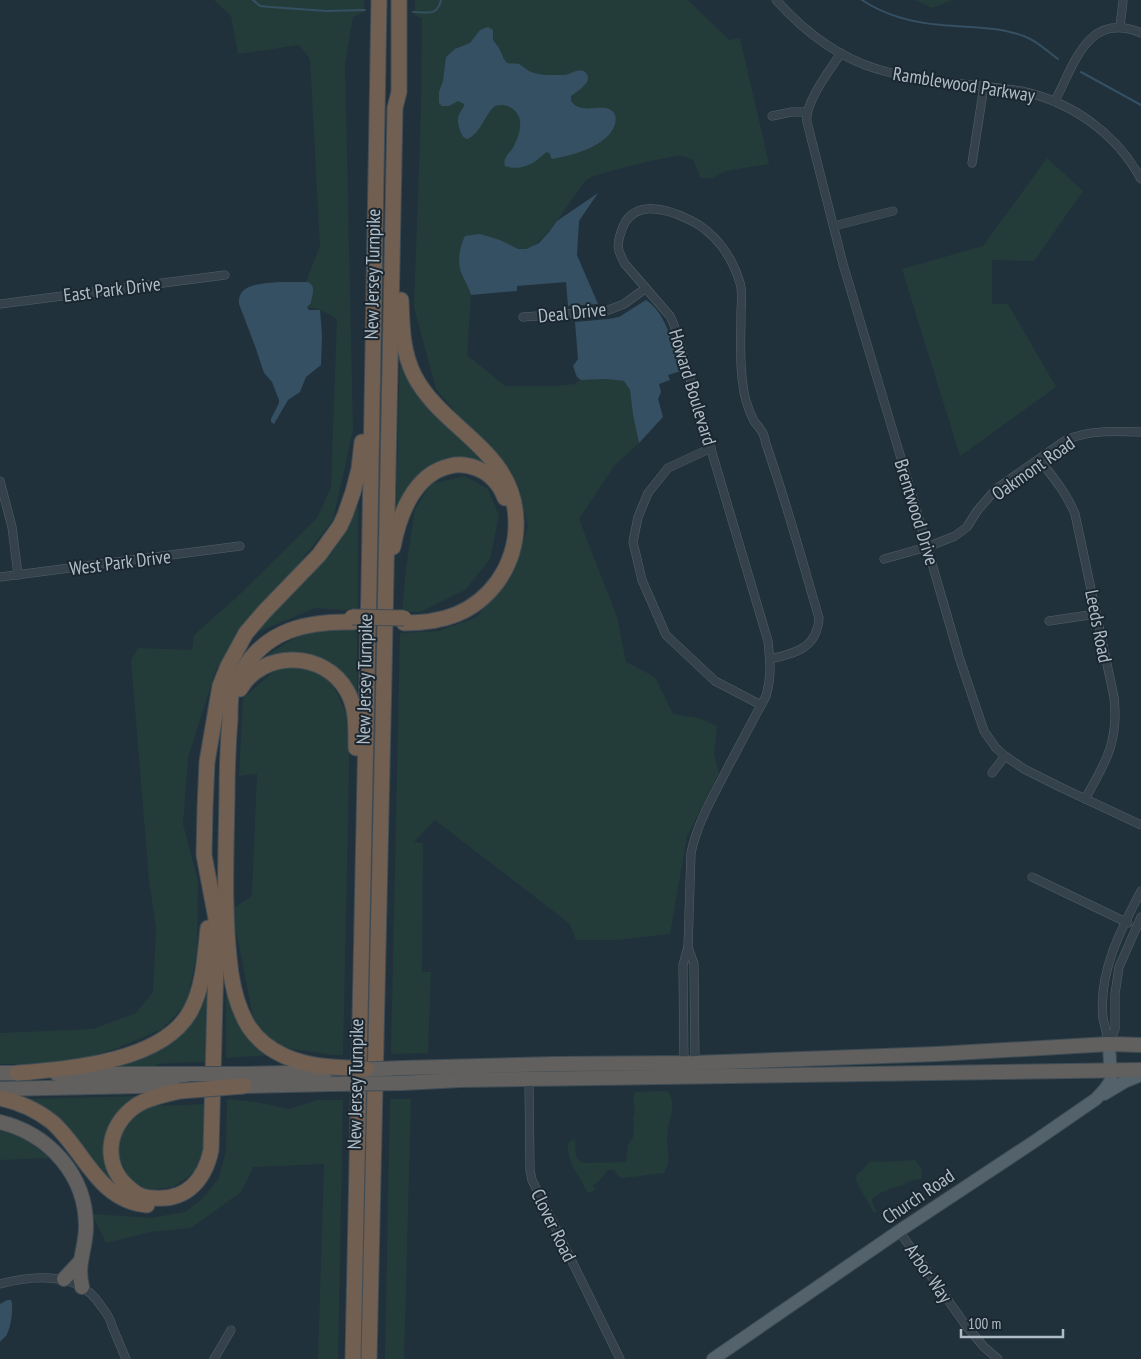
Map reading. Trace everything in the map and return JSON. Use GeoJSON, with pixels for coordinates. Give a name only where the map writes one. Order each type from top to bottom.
{"type":"FeatureCollection","features":[{"type":"Feature","properties":{"kind":"highway","name":"New Jersey Turnpike"},"geometry":{"type":"LineString","coordinates":[[353,1359],[379,0]]}},
{"type":"Feature","properties":{"kind":"highway","name":"New Jersey Turnpike"},"geometry":{"type":"LineString","coordinates":[[369,1359],[395,108],[398,92],[398,0]]}},
{"type":"Feature","properties":{"kind":"highway"},"geometry":{"type":"LineString","coordinates":[[214,721],[235,670],[248,651],[264,636],[281,626],[302,619],[322,617],[353,620],[429,622],[448,618],[466,610],[480,600],[494,586],[505,570],[512,553],[516,526],[514,498],[508,482],[488,454],[426,393],[414,374],[406,354],[402,332],[400,106],[398,92]]}},
{"type":"Feature","properties":{"kind":"highway"},"geometry":{"type":"LineString","coordinates":[[376,149],[368,217],[362,447],[353,492],[345,515],[327,546],[254,623],[239,644],[220,686],[207,762],[204,855],[218,889],[228,943],[231,974],[238,1006],[250,1029],[262,1042],[284,1056],[331,1074],[402,1083],[460,1080],[1141,1070]]}},
{"type":"Feature","properties":{"kind":"highway"},"geometry":{"type":"LineString","coordinates":[[384,675],[389,660],[392,551],[396,531],[408,503],[422,482],[440,469],[461,465],[474,467],[494,480],[499,486],[504,493],[509,509],[509,537],[501,564],[482,590],[459,606],[442,613],[404,621]]}},
{"type":"Feature","properties":{"kind":"highway"},"geometry":{"type":"LineString","coordinates":[[186,1084],[137,1105],[124,1116],[115,1130],[112,1138],[111,1154],[114,1168],[126,1186],[136,1194],[159,1199],[180,1195],[192,1187],[203,1174],[210,1158],[218,889],[231,697],[238,678],[253,655],[267,643],[291,629],[353,620]]}},
{"type":"Feature","properties":{"kind":"highway"},"geometry":{"type":"LineString","coordinates":[[230,718],[242,684],[258,670],[276,662],[296,660],[312,662],[331,672],[341,682],[348,693],[355,714],[358,841],[363,894]]}},
{"type":"Feature","properties":{"kind":"highway"},"geometry":{"type":"LineString","coordinates":[[0,1074],[62,1069],[110,1060],[152,1046],[175,1031],[190,1010],[198,994],[209,921],[218,889]]}},
{"type":"Feature","properties":{"kind":"highway"},"geometry":{"type":"LineString","coordinates":[[0,1098],[28,1107],[51,1122],[102,1182],[120,1197],[144,1205],[170,1205],[186,1200],[201,1189],[213,1169],[218,1153],[222,923],[218,889]]}},
{"type":"Feature","properties":{"kind":"highway"},"geometry":{"type":"LineString","coordinates":[[0,1089],[186,1084],[331,1074],[366,1068],[690,1063],[937,1054],[1110,1044],[1141,1046]]}},
{"type":"Feature","properties":{"kind":"highway"},"geometry":{"type":"LineString","coordinates":[[17,1073],[186,1084]]}},
{"type":"Feature","properties":{"kind":"highway"},"geometry":{"type":"LineString","coordinates":[[0,1122],[23,1130],[45,1143],[64,1162],[74,1177],[80,1192],[86,1219],[79,1275],[82,1287]]}},
{"type":"Feature","properties":{"kind":"highway"},"geometry":{"type":"LineString","coordinates":[[64,1279],[80,1262]]}},
{"type":"Feature","properties":{"kind":"main road","name":"Church Road"},"geometry":{"type":"LineString","coordinates":[[713,1359],[1096,1099],[1111,1080],[1110,1044]]}},
{"type":"Feature","properties":{"kind":"main road"},"geometry":{"type":"LineString","coordinates":[[1096,1099],[1124,1082],[1141,1075]]}},
{"type":"Feature","properties":{"kind":"street","name":"Ramblewood Parkway"},"geometry":{"type":"LineString","coordinates":[[776,0],[824,43],[862,63],[890,72],[934,80],[1028,92],[1054,101],[1076,112],[1105,134],[1130,161],[1141,180]]}},
{"type":"Feature","properties":{"kind":"street"},"geometry":{"type":"LineString","coordinates":[[1120,27],[1123,1]]}},
{"type":"Feature","properties":{"kind":"street"},"geometry":{"type":"LineString","coordinates":[[1054,101],[1080,50],[1098,33],[1112,27],[1120,27],[1141,33]]}},
{"type":"Feature","properties":{"kind":"street"},"geometry":{"type":"LineString","coordinates":[[772,116],[792,112],[807,112],[815,93],[841,53]]}},
{"type":"Feature","properties":{"kind":"street"},"geometry":{"type":"LineString","coordinates":[[972,163],[984,86]]}},
{"type":"Feature","properties":{"kind":"street","name":"Brentwood Drive"},"geometry":{"type":"LineString","coordinates":[[807,112],[807,122],[843,264],[979,721],[996,748],[1024,769],[1141,825]]}},
{"type":"Feature","properties":{"kind":"street","name":"Howard Boulevard"},"geometry":{"type":"LineString","coordinates":[[690,1063],[683,965],[688,947],[691,853],[695,834],[705,810],[766,696],[770,681],[770,660],[768,640],[674,325],[670,316],[625,264],[617,246],[625,221],[631,215],[644,209],[660,209],[673,213],[704,228],[718,240],[729,257],[741,284],[740,355],[743,386],[754,422],[762,432],[766,444],[819,618],[818,629],[813,640],[792,654],[770,660]]}},
{"type":"Feature","properties":{"kind":"street"},"geometry":{"type":"LineString","coordinates":[[834,226],[893,211]]}},
{"type":"Feature","properties":{"kind":"street","name":"East Park Drive"},"geometry":{"type":"LineString","coordinates":[[0,304],[225,275]]}},
{"type":"Feature","properties":{"kind":"street","name":"Deal Drive"},"geometry":{"type":"LineString","coordinates":[[523,317],[606,311],[624,304],[646,288]]}},
{"type":"Feature","properties":{"kind":"street","name":"Oakmont Road"},"geometry":{"type":"LineString","coordinates":[[884,560],[955,536],[967,527],[977,511],[996,489],[1066,440],[1083,434],[1141,432]]}},
{"type":"Feature","properties":{"kind":"street"},"geometry":{"type":"LineString","coordinates":[[711,448],[668,468],[648,492],[638,517],[633,542],[642,580],[666,634],[715,681],[761,705]]}},
{"type":"Feature","properties":{"kind":"street","name":"Leeds Road"},"geometry":{"type":"LineString","coordinates":[[1039,459],[1072,507],[1114,697],[1116,717],[1114,735],[1099,775],[1085,799]]}},
{"type":"Feature","properties":{"kind":"street"},"geometry":{"type":"LineString","coordinates":[[0,481],[13,536],[18,575]]}},
{"type":"Feature","properties":{"kind":"street","name":"West Park Drive"},"geometry":{"type":"LineString","coordinates":[[0,577],[240,546]]}},
{"type":"Feature","properties":{"kind":"street"},"geometry":{"type":"LineString","coordinates":[[1049,621],[1096,614]]}},
{"type":"Feature","properties":{"kind":"street"},"geometry":{"type":"LineString","coordinates":[[992,773],[1005,756]]}},
{"type":"Feature","properties":{"kind":"street"},"geometry":{"type":"LineString","coordinates":[[1032,877],[1137,927]]}},
{"type":"Feature","properties":{"kind":"street"},"geometry":{"type":"LineString","coordinates":[[1110,1044],[1103,1018],[1105,985],[1110,960],[1125,922],[1141,890]]}},
{"type":"Feature","properties":{"kind":"street"},"geometry":{"type":"LineString","coordinates":[[1110,1044],[1115,1030],[1115,994],[1119,968],[1141,917]]}},
{"type":"Feature","properties":{"kind":"street","name":"Howard Boulevard"},"geometry":{"type":"LineString","coordinates":[[688,947],[694,964],[690,1077]]}},
{"type":"Feature","properties":{"kind":"street","name":"Clover Road"},"geometry":{"type":"LineString","coordinates":[[529,1080],[530,1170],[532,1180],[620,1359]]}},
{"type":"Feature","properties":{"kind":"street","name":"Arbor Way"},"geometry":{"type":"LineString","coordinates":[[900,1231],[967,1327],[984,1347],[998,1359]]}},
{"type":"Feature","properties":{"kind":"street"},"geometry":{"type":"LineString","coordinates":[[0,1284],[38,1278],[64,1279],[82,1287],[98,1301],[112,1322],[126,1359]]}},
{"type":"Feature","properties":{"kind":"street"},"geometry":{"type":"LineString","coordinates":[[214,1359],[231,1330]]}},
{"type":"Feature","properties":{"kind":"green space"},"geometry":{"type":"Polygon","coordinates":[[[214,0],[364,0],[364,12],[353,17],[345,64],[353,430],[333,520],[216,669],[188,758],[183,824],[198,881],[197,953],[187,1003],[162,1029],[118,1048],[64,1064],[0,1064],[0,1033],[93,1029],[136,1013],[153,992],[156,928],[149,880],[131,660],[138,648],[192,650],[194,635],[236,598],[317,518],[331,488],[337,319],[319,309],[307,307],[314,290],[306,282],[320,246],[310,59],[299,45],[238,54],[231,16],[214,0]]]}},
{"type":"Feature","properties":{"kind":"green space"},"geometry":{"type":"Polygon","coordinates":[[[415,0],[688,0],[729,40],[740,38],[769,164],[725,171],[712,178],[701,178],[693,160],[680,156],[603,173],[588,179],[581,186],[547,234],[537,243],[527,249],[517,249],[500,240],[465,281],[471,295],[467,355],[505,386],[557,386],[574,384],[581,380],[606,379],[624,381],[630,390],[639,443],[614,466],[579,519],[617,617],[626,662],[655,677],[673,714],[699,718],[717,726],[714,754],[719,773],[687,836],[670,934],[616,940],[576,940],[570,924],[435,820],[414,842],[423,843],[422,972],[431,972],[428,1053],[391,1054],[400,633],[439,631],[477,617],[515,568],[528,527],[519,487],[436,389],[414,307],[421,112],[422,18],[415,15],[415,0]]]}},
{"type":"Feature","properties":{"kind":"green space"},"geometry":{"type":"Polygon","coordinates":[[[915,0],[952,0],[932,8],[915,0]]]}},
{"type":"Feature","properties":{"kind":"green space"},"geometry":{"type":"Polygon","coordinates":[[[1047,158],[1083,191],[1034,261],[992,260],[992,304],[1008,304],[1056,387],[960,456],[902,269],[983,246],[1047,158]]]}},
{"type":"Feature","properties":{"kind":"green space"},"geometry":{"type":"Polygon","coordinates":[[[400,357],[491,468],[464,458],[440,463],[419,475],[396,508],[400,357]]]}},
{"type":"Feature","properties":{"kind":"green space"},"geometry":{"type":"Polygon","coordinates":[[[465,476],[488,489],[499,516],[490,559],[465,590],[420,612],[402,612],[406,568],[415,509],[431,484],[465,476]]]}},
{"type":"Feature","properties":{"kind":"green space"},"geometry":{"type":"Polygon","coordinates":[[[358,496],[358,611],[315,608],[258,632],[285,599],[358,496]]]}},
{"type":"Feature","properties":{"kind":"green space"},"geometry":{"type":"Polygon","coordinates":[[[357,628],[357,699],[333,664],[314,656],[286,654],[258,661],[307,632],[357,628]]]}},
{"type":"Feature","properties":{"kind":"green space"},"geometry":{"type":"Polygon","coordinates":[[[312,665],[333,685],[350,722],[343,1055],[279,1047],[254,1022],[232,909],[252,896],[257,774],[239,776],[243,698],[277,669],[312,665]]]}},
{"type":"Feature","properties":{"kind":"green space"},"geometry":{"type":"Polygon","coordinates":[[[210,954],[209,1062],[157,1064],[156,1066],[94,1067],[171,1039],[210,954]]]}},
{"type":"Feature","properties":{"kind":"green space"},"geometry":{"type":"Polygon","coordinates":[[[226,991],[231,1008],[247,1038],[273,1055],[226,1058],[226,991]]]}},
{"type":"Feature","properties":{"kind":"green space"},"geometry":{"type":"Polygon","coordinates":[[[668,1091],[671,1096],[672,1108],[667,1132],[668,1160],[664,1173],[620,1178],[614,1170],[608,1170],[593,1185],[595,1190],[588,1193],[569,1157],[569,1143],[573,1139],[575,1141],[576,1156],[579,1161],[584,1163],[626,1162],[628,1145],[633,1137],[635,1112],[633,1099],[635,1092],[668,1091]]]}},
{"type":"Feature","properties":{"kind":"green space"},"geometry":{"type":"Polygon","coordinates":[[[141,1096],[112,1118],[104,1148],[110,1179],[55,1117],[25,1099],[141,1096]]]}},
{"type":"Feature","properties":{"kind":"green space"},"geometry":{"type":"Polygon","coordinates":[[[227,1099],[256,1102],[289,1109],[317,1100],[343,1100],[338,1359],[318,1359],[324,1164],[253,1167],[241,1192],[191,1228],[150,1232],[106,1243],[92,1214],[151,1218],[185,1212],[203,1198],[219,1178],[226,1151],[227,1099]]]}},
{"type":"Feature","properties":{"kind":"green space"},"geometry":{"type":"Polygon","coordinates":[[[390,1099],[411,1099],[404,1359],[385,1359],[390,1099]]]}},
{"type":"Feature","properties":{"kind":"green space"},"geometry":{"type":"Polygon","coordinates":[[[207,1104],[205,1142],[196,1171],[173,1187],[147,1190],[129,1177],[117,1154],[119,1132],[130,1117],[153,1106],[207,1104]]]}},
{"type":"Feature","properties":{"kind":"green space"},"geometry":{"type":"Polygon","coordinates":[[[0,1129],[19,1134],[50,1158],[0,1160],[0,1129]]]}},
{"type":"Feature","properties":{"kind":"green space"},"geometry":{"type":"Polygon","coordinates":[[[915,1160],[922,1170],[921,1179],[888,1189],[888,1191],[872,1198],[877,1213],[873,1212],[856,1180],[857,1174],[871,1161],[915,1160]]]}},
{"type":"Feature","properties":{"kind":"water"},"geometry":{"type":"Polygon","coordinates":[[[488,27],[493,30],[493,40],[507,63],[519,64],[533,73],[542,74],[567,75],[581,70],[584,71],[588,76],[588,80],[571,96],[571,101],[581,108],[610,109],[616,118],[611,132],[588,149],[552,159],[547,152],[530,164],[518,168],[505,166],[504,163],[505,158],[516,142],[520,129],[520,120],[516,112],[509,106],[495,106],[472,137],[467,139],[462,136],[458,120],[464,104],[458,101],[449,106],[442,106],[439,103],[439,92],[443,81],[446,57],[455,49],[470,43],[480,30],[488,27]]]}},
{"type":"Feature","properties":{"kind":"water"},"geometry":{"type":"Polygon","coordinates":[[[598,193],[579,221],[577,255],[598,304],[568,306],[566,282],[517,286],[517,291],[471,295],[459,263],[460,248],[465,236],[480,234],[500,240],[518,249],[526,249],[539,243],[557,221],[598,193]]]}},
{"type":"Feature","properties":{"kind":"water"},"geometry":{"type":"Polygon","coordinates":[[[308,282],[313,287],[311,303],[307,307],[309,310],[320,310],[322,335],[321,365],[306,377],[300,392],[288,400],[274,424],[271,422],[271,419],[279,400],[272,382],[264,373],[239,304],[242,292],[247,288],[259,284],[308,282]]]}},
{"type":"Feature","properties":{"kind":"water"},"geometry":{"type":"Polygon","coordinates":[[[646,300],[659,313],[669,332],[681,371],[668,375],[670,380],[659,384],[661,392],[658,399],[663,417],[639,443],[630,390],[624,381],[606,379],[581,380],[577,377],[573,366],[578,359],[575,322],[619,317],[646,300]]]}},
{"type":"Feature","properties":{"kind":"water"},"geometry":{"type":"Polygon","coordinates":[[[11,1300],[12,1303],[12,1318],[8,1333],[0,1342],[0,1304],[11,1300]]]}},
{"type":"Feature","properties":{"kind":"waterway"},"geometry":{"type":"LineString","coordinates":[[253,0],[260,6],[270,7],[327,11],[365,10]]}},
{"type":"Feature","properties":{"kind":"waterway"},"geometry":{"type":"LineString","coordinates":[[413,12],[427,13],[434,11],[441,0]]}},
{"type":"Feature","properties":{"kind":"waterway"},"geometry":{"type":"LineString","coordinates":[[862,0],[890,14],[911,20],[1016,33],[1034,41],[1058,59]]}},
{"type":"Feature","properties":{"kind":"waterway"},"geometry":{"type":"LineString","coordinates":[[1081,72],[1141,105]]}}]}
